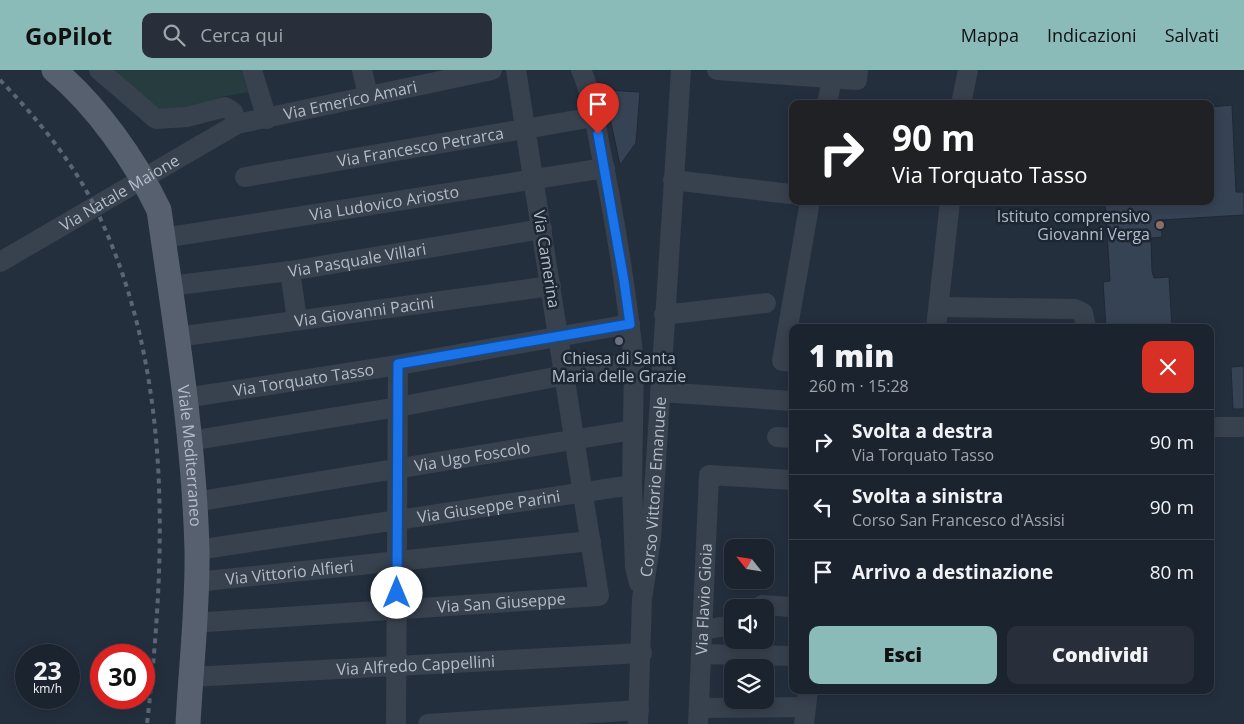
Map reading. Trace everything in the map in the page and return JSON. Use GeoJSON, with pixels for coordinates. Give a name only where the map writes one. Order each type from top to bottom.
{"type":"FeatureCollection","features":[{"type":"Feature","properties":{"kind":"main road","name":"Viale Mediterraneo"},"geometry":{"type":"LineString","coordinates":[[54,70],[72,84],[93,108],[143,181],[160,210],[185,398],[194,502],[196,582],[188,724]]}},
{"type":"Feature","properties":{"kind":"street"},"geometry":{"type":"LineString","coordinates":[[99,70],[156,119],[187,117],[225,107],[233,112],[237,124]]}},
{"type":"Feature","properties":{"kind":"street"},"geometry":{"type":"LineString","coordinates":[[252,70],[267,118]]}},
{"type":"Feature","properties":{"kind":"street"},"geometry":{"type":"LineString","coordinates":[[362,70],[368,96]]}},
{"type":"Feature","properties":{"kind":"street","name":"Via Camerina"},"geometry":{"type":"LineString","coordinates":[[516,70],[535,180],[599,596]]}},
{"type":"Feature","properties":{"kind":"street"},"geometry":{"type":"LineString","coordinates":[[581,70],[588,86],[605,168],[630,324],[634,362],[632,485],[635,567],[642,599]]}},
{"type":"Feature","properties":{"kind":"street","name":"Corso Vittorio Emanuele"},"geometry":{"type":"LineString","coordinates":[[638,717],[642,653],[642,599],[651,539],[681,70]]}},
{"type":"Feature","properties":{"kind":"street"},"geometry":{"type":"LineString","coordinates":[[717,70],[832,78],[858,75]]}},
{"type":"Feature","properties":{"kind":"street"},"geometry":{"type":"LineString","coordinates":[[962,100],[968,70]]}},
{"type":"Feature","properties":{"kind":"street","name":"Via Emerico Amari"},"geometry":{"type":"LineString","coordinates":[[237,124],[368,96],[436,76],[487,71]]}},
{"type":"Feature","properties":{"kind":"street"},"geometry":{"type":"LineString","coordinates":[[828,100],[832,78]]}},
{"type":"Feature","properties":{"kind":"street","name":"Via Francesco Petrarca"},"geometry":{"type":"LineString","coordinates":[[245,177],[594,117]]}},
{"type":"Feature","properties":{"kind":"street","name":"Via Natale Maione"},"geometry":{"type":"LineString","coordinates":[[0,262],[237,124]]}},
{"type":"Feature","properties":{"kind":"street","name":"Via Ludovico Ariosto"},"geometry":{"type":"LineString","coordinates":[[163,238],[605,168]]}},
{"type":"Feature","properties":{"kind":"street"},"geometry":{"type":"LineString","coordinates":[[673,180],[789,194]]}},
{"type":"Feature","properties":{"kind":"street"},"geometry":{"type":"LineString","coordinates":[[792,324],[809,205]]}},
{"type":"Feature","properties":{"kind":"street"},"geometry":{"type":"LineString","coordinates":[[937,324],[950,205]]}},
{"type":"Feature","properties":{"kind":"street","name":"Via Pasquale Villari"},"geometry":{"type":"LineString","coordinates":[[170,286],[290,271],[542,229]]}},
{"type":"Feature","properties":{"kind":"street"},"geometry":{"type":"LineString","coordinates":[[290,271],[297,320]]}},
{"type":"Feature","properties":{"kind":"street","name":"Via Giovanni Pacini"},"geometry":{"type":"LineString","coordinates":[[177,337],[551,286]]}},
{"type":"Feature","properties":{"kind":"street"},"geometry":{"type":"LineString","coordinates":[[664,315],[766,303]]}},
{"type":"Feature","properties":{"kind":"street"},"geometry":{"type":"LineString","coordinates":[[940,307],[1074,309],[1083,313],[1085,324]]}},
{"type":"Feature","properties":{"kind":"street","name":"Via Torquato Tasso"},"geometry":{"type":"LineString","coordinates":[[185,398],[630,324]]}},
{"type":"Feature","properties":{"kind":"street"},"geometry":{"type":"LineString","coordinates":[[787,362],[789,348]]}},
{"type":"Feature","properties":{"kind":"street"},"geometry":{"type":"LineString","coordinates":[[189,441],[398,407],[634,362]]}},
{"type":"Feature","properties":{"kind":"street"},"geometry":{"type":"LineString","coordinates":[[396,724],[398,364]]}},
{"type":"Feature","properties":{"kind":"street"},"geometry":{"type":"LineString","coordinates":[[660,392],[789,401]]}},
{"type":"Feature","properties":{"kind":"street"},"geometry":{"type":"LineString","coordinates":[[1214,427],[1244,427]]}},
{"type":"Feature","properties":{"kind":"street","name":"Via Ugo Foscolo"},"geometry":{"type":"LineString","coordinates":[[194,502],[633,430]]}},
{"type":"Feature","properties":{"kind":"street","name":"Via Flavio Gioia"},"geometry":{"type":"LineString","coordinates":[[698,716],[709,475],[789,480]]}},
{"type":"Feature","properties":{"kind":"street","name":"Via Giuseppe Parini"},"geometry":{"type":"LineString","coordinates":[[196,550],[632,485]]}},
{"type":"Feature","properties":{"kind":"street","name":"Via Vittorio Alfieri"},"geometry":{"type":"LineString","coordinates":[[196,582],[591,541]]}},
{"type":"Feature","properties":{"kind":"street","name":"Via San Giuseppe"},"geometry":{"type":"LineString","coordinates":[[193,622],[599,596]]}},
{"type":"Feature","properties":{"kind":"street"},"geometry":{"type":"LineString","coordinates":[[774,611],[789,608]]}},
{"type":"Feature","properties":{"kind":"street"},"geometry":{"type":"LineString","coordinates":[[774,614],[789,616]]}},
{"type":"Feature","properties":{"kind":"street"},"geometry":{"type":"LineString","coordinates":[[702,630],[724,626]]}},
{"type":"Feature","properties":{"kind":"street","name":"Via Alfredo Cappellini"},"geometry":{"type":"LineString","coordinates":[[190,676],[642,653]]}},
{"type":"Feature","properties":{"kind":"street"},"geometry":{"type":"LineString","coordinates":[[701,654],[789,656]]}},
{"type":"Feature","properties":{"kind":"street"},"geometry":{"type":"LineString","coordinates":[[698,716],[806,707]]}},
{"type":"Feature","properties":{"kind":"street"},"geometry":{"type":"LineString","coordinates":[[428,724],[638,717]]}},
{"type":"Feature","properties":{"kind":"green space"},"geometry":{"type":"Polygon","coordinates":[[[111,70],[241,70],[248,92],[221,97],[187,109],[158,111],[111,70]]]}},
{"type":"Feature","properties":{"kind":"building"},"geometry":{"type":"Polygon","coordinates":[[[604,90],[640,92],[636,143],[620,165],[604,90]]]}},
{"type":"Feature","properties":{"kind":"building"},"geometry":{"type":"Polygon","coordinates":[[[1232,105],[1236,192],[1244,192],[1244,215],[1161,220],[1162,237],[1151,238],[1152,271],[1154,278],[1169,277],[1172,324],[1106,324],[1103,282],[1110,281],[1105,205],[1214,205],[1214,107],[1232,105]]]}},
{"type":"Feature","properties":{"kind":"building"},"geometry":{"type":"Polygon","coordinates":[[[1244,366],[1244,409],[1233,409],[1231,367],[1244,366]]]}},
{"type":"Feature","properties":{"kind":"railway"},"geometry":{"type":"LineString","coordinates":[[0,80],[43,128],[69,164],[92,201],[124,280],[141,341],[152,404],[158,468],[160,532],[158,596],[147,724]]}},
{"type":"Feature","properties":{"kind":"place","name":"Istituto comprensivo Giovanni Verga"},"geometry":{"type":"Point","coordinates":[1160,225]}},
{"type":"Feature","properties":{"kind":"place","name":"Chiesa di Santa Maria delle Grazie"},"geometry":{"type":"Point","coordinates":[619,341]}},
{"type":"Feature","properties":{"kind":"route"},"geometry":{"type":"LineString","coordinates":[[397,593],[398,364],[630,324],[598,134]]}}]}
